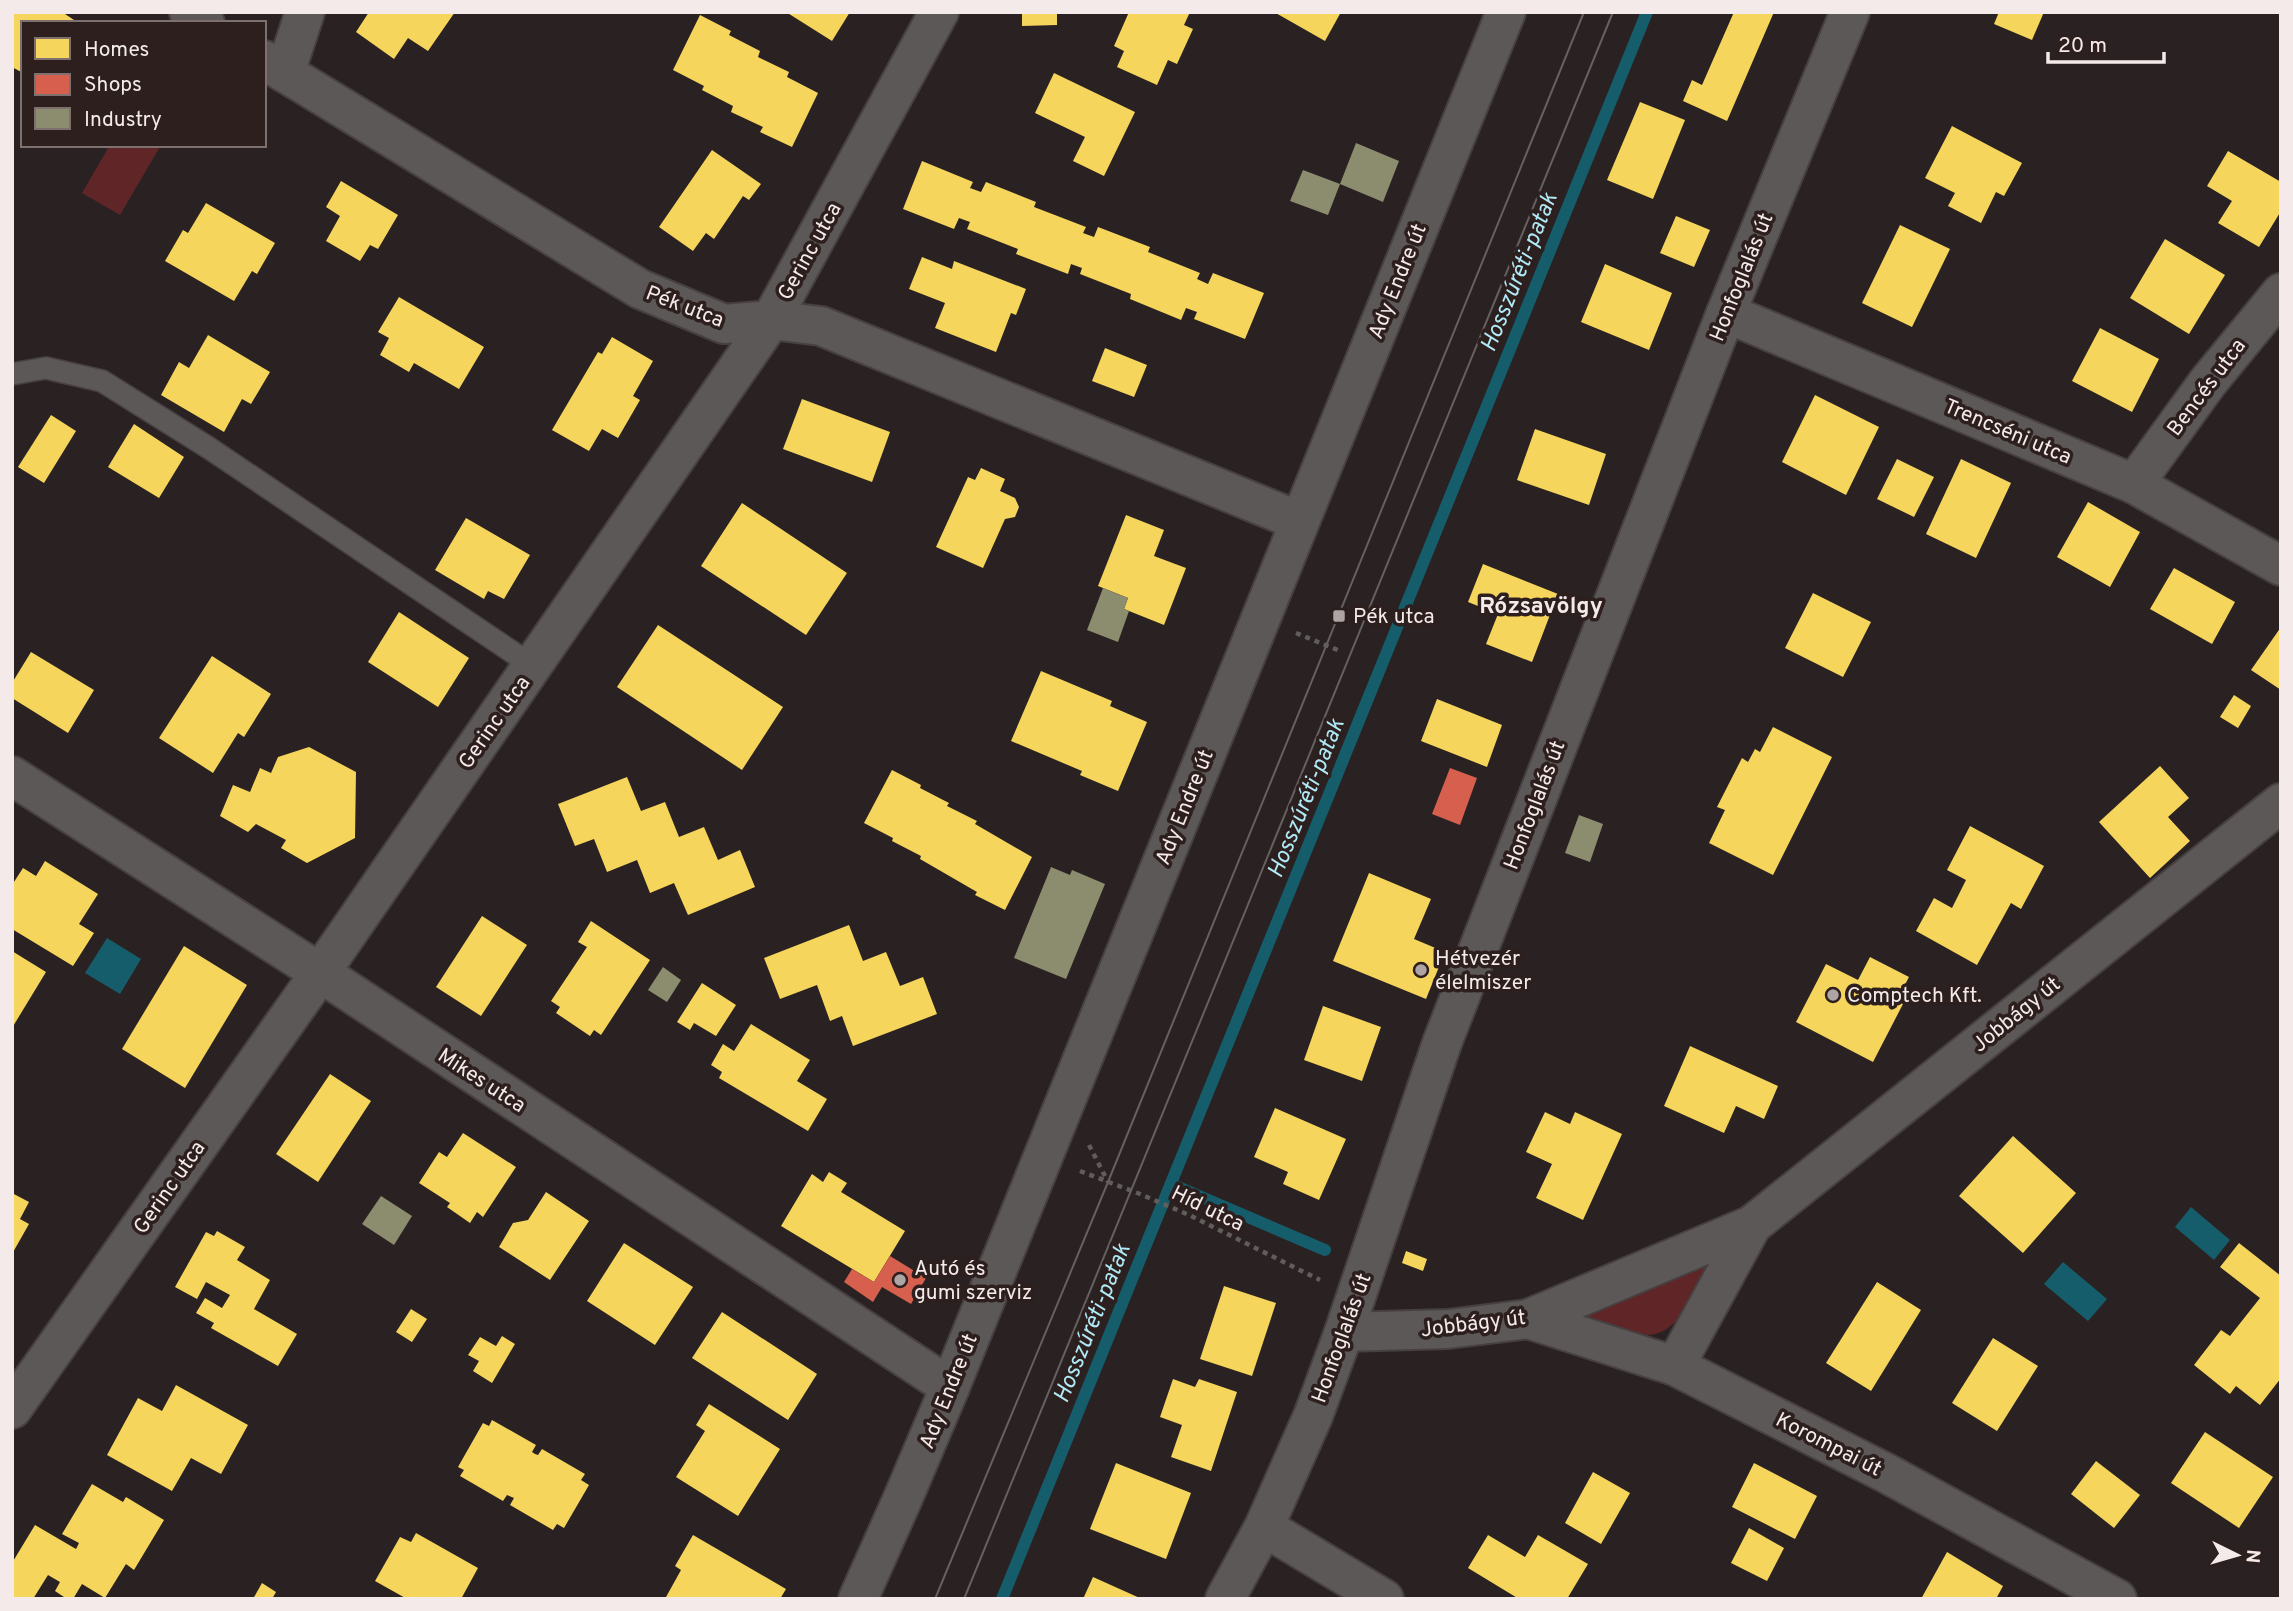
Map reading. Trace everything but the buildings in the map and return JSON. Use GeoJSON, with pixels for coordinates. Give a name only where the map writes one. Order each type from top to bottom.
{"type":"FeatureCollection","features":[{"type":"Feature","properties":{"kind":"street"},"geometry":{"type":"LineString","coordinates":[[274,66],[305,12]]}},
{"type":"Feature","properties":{"kind":"street","name":"Gerinc utca"},"geometry":{"type":"LineString","coordinates":[[12,1409],[320,973],[771,320],[939,12]]}},
{"type":"Feature","properties":{"kind":"street","name":"Ady Endre út"},"geometry":{"type":"LineString","coordinates":[[858,1599],[950,1387],[1506,12]]}},
{"type":"Feature","properties":{"kind":"street","name":"Honfoglalás út"},"geometry":{"type":"LineString","coordinates":[[1225,1599],[1264,1527],[1313,1416],[1357,1296],[1442,1043],[1726,313],[1850,12]]}},
{"type":"Feature","properties":{"kind":"street","name":"Pék utca"},"geometry":{"type":"LineString","coordinates":[[274,66],[640,289],[724,324],[771,320],[821,326],[1299,522]]}},
{"type":"Feature","properties":{"kind":"street","name":"Bencés utca"},"geometry":{"type":"LineString","coordinates":[[2134,484],[2208,382],[2281,293]]}},
{"type":"Feature","properties":{"kind":"street","name":"Trencséni utca"},"geometry":{"type":"LineString","coordinates":[[1726,313],[2134,484],[2281,566]]}},
{"type":"Feature","properties":{"kind":"street","name":"Mikes utca"},"geometry":{"type":"LineString","coordinates":[[12,776],[320,973],[950,1387]]}},
{"type":"Feature","properties":{"kind":"street","name":"Jobbágy út"},"geometry":{"type":"LineString","coordinates":[[1344,1332],[1448,1329],[1528,1319],[1752,1225],[2281,803]]}},
{"type":"Feature","properties":{"kind":"street","name":"Jobbágy út"},"geometry":{"type":"LineString","coordinates":[[1675,1366],[1752,1225]]}},
{"type":"Feature","properties":{"kind":"street","name":"Korompai út"},"geometry":{"type":"LineString","coordinates":[[1528,1319],[1675,1366],[1886,1473],[2118,1599]]}},
{"type":"Feature","properties":{"kind":"street"},"geometry":{"type":"LineString","coordinates":[[1264,1527],[1384,1599]]}},
{"type":"Feature","properties":{"kind":"lane"},"geometry":{"type":"LineString","coordinates":[[12,374],[46,368],[103,382],[209,448],[533,666]]}},
{"type":"Feature","properties":{"kind":"path","name":"Híd utca"},"geometry":{"type":"LineString","coordinates":[[1043,1157],[1189,1215],[1357,1296]]}},
{"type":"Feature","properties":{"kind":"shaded area"},"geometry":{"type":"Polygon","coordinates":[[[109,147],[160,147],[120,215],[82,193],[109,147]]]}},
{"type":"Feature","properties":{"kind":"shaded area"},"geometry":{"type":"Polygon","coordinates":[[[1699,1261],[1709,1272],[1683,1314],[1665,1330],[1642,1335],[1589,1321],[1589,1306],[1699,1261]]]}},
{"type":"Feature","properties":{"kind":"water"},"geometry":{"type":"Polygon","coordinates":[[[107,938],[141,959],[120,994],[85,973],[107,938]]]}},
{"type":"Feature","properties":{"kind":"water"},"geometry":{"type":"Polygon","coordinates":[[[2191,1207],[2230,1240],[2214,1260],[2175,1227],[2191,1207]]]}},
{"type":"Feature","properties":{"kind":"water"},"geometry":{"type":"Polygon","coordinates":[[[2063,1262],[2107,1299],[2088,1321],[2044,1284],[2063,1262]]]}},
{"type":"Feature","properties":{"kind":"waterway","name":"Hosszúréti-patak"},"geometry":{"type":"LineString","coordinates":[[1002,1599],[1647,12]]}},
{"type":"Feature","properties":{"kind":"waterway"},"geometry":{"type":"LineString","coordinates":[[1171,1184],[1325,1250]]}},
{"type":"Feature","properties":{"kind":"tram line"},"geometry":{"type":"LineString","coordinates":[[935,1599],[1108,1182],[1584,12]]}},
{"type":"Feature","properties":{"kind":"tram line"},"geometry":{"type":"LineString","coordinates":[[964,1599],[1613,12]]}},
{"type":"Feature","properties":{"kind":"place","name":"Pék utca"},"geometry":{"type":"Point","coordinates":[1339,616]}},
{"type":"Feature","properties":{"kind":"place","name":"Hétvezér élelmiszer"},"geometry":{"type":"Point","coordinates":[1421,970]}},
{"type":"Feature","properties":{"kind":"place","name":"Comptech Kft."},"geometry":{"type":"Point","coordinates":[1833,995]}},
{"type":"Feature","properties":{"kind":"place","name":"Autó és gumi szerviz"},"geometry":{"type":"Point","coordinates":[900,1280]}},
{"type":"Feature","properties":{"kind":"district","name":"Rózsavölgy"},"geometry":{"type":"Point","coordinates":[1541,605]}}]}
